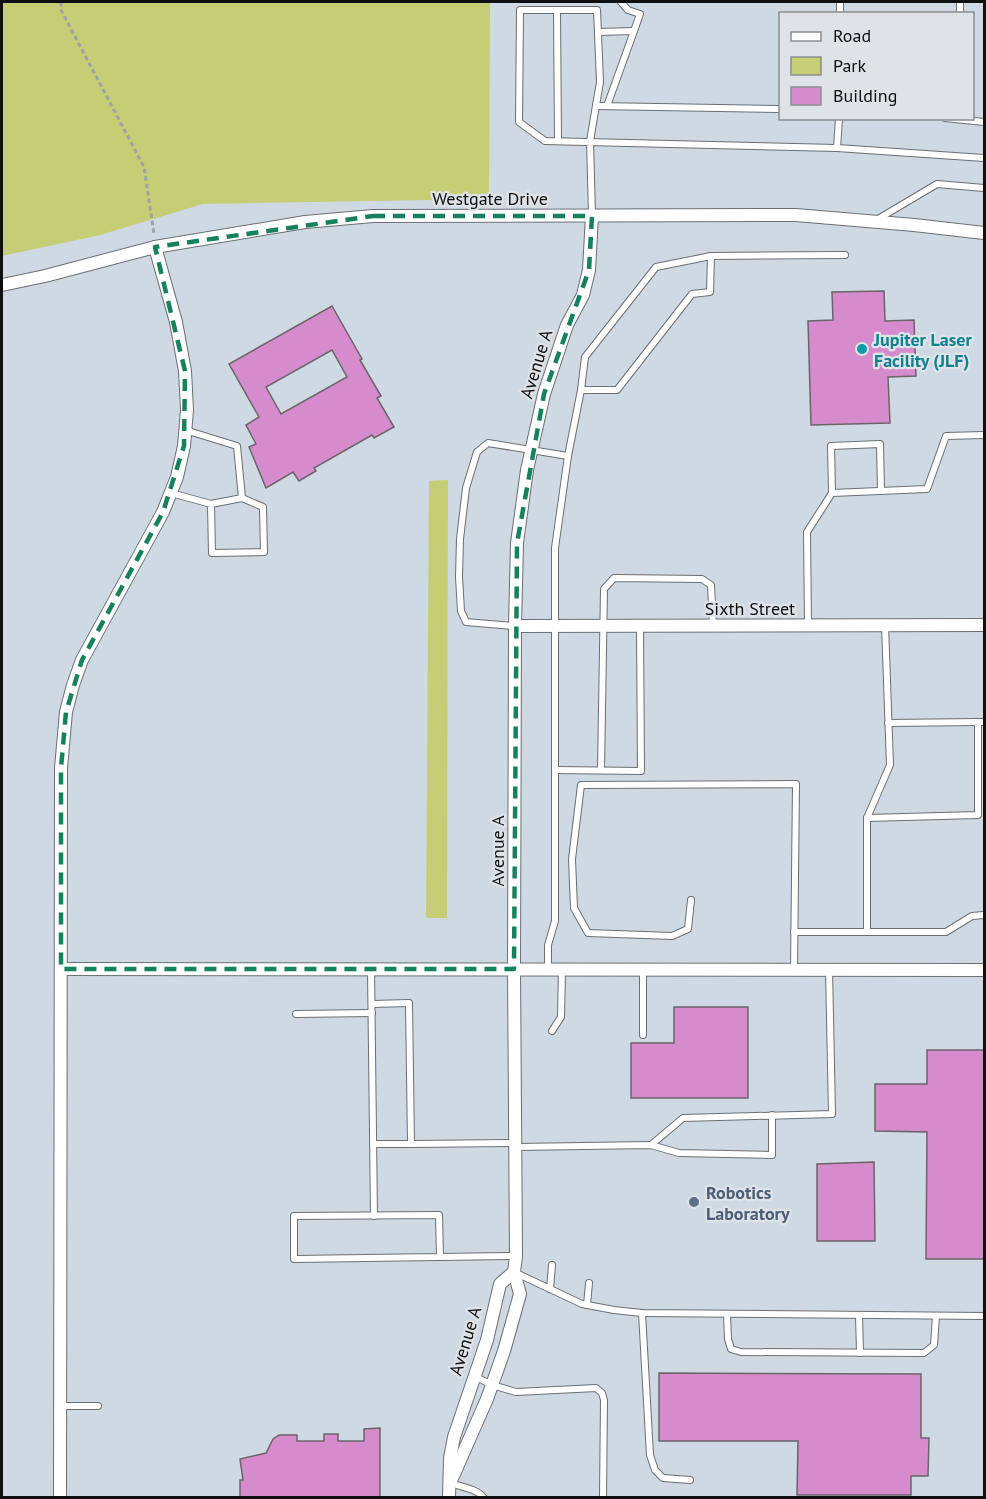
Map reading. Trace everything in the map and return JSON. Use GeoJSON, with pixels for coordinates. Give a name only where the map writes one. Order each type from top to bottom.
{"type":"FeatureCollection","features":[{"type":"Feature","properties":{"kind":"street","name":"Westgate Drive"},"geometry":{"type":"LineString","coordinates":[[2,285],[155,247],[305,222],[373,216],[796,215],[984,233]]}},
{"type":"Feature","properties":{"kind":"street","name":"Avenue A"},"geometry":{"type":"LineString","coordinates":[[450,1497],[450,1458],[454,1437],[487,1340],[500,1284],[514,1272],[516,1256],[514,969],[517,543],[527,470],[544,394],[563,335],[583,295],[589,270],[592,216]]}},
{"type":"Feature","properties":{"kind":"street"},"geometry":{"type":"LineString","coordinates":[[60,1497],[61,768],[66,712],[82,660],[163,512],[177,477],[184,446],[187,410],[185,371],[176,322],[155,247]]}},
{"type":"Feature","properties":{"kind":"street","name":"Sixth Street"},"geometry":{"type":"LineString","coordinates":[[515,626],[984,625]]}},
{"type":"Feature","properties":{"kind":"street"},"geometry":{"type":"LineString","coordinates":[[61,969],[984,970]]}},
{"type":"Feature","properties":{"kind":"street"},"geometry":{"type":"LineString","coordinates":[[450,1484],[504,1351],[520,1294],[514,1272]]}},
{"type":"Feature","properties":{"kind":"lane"},"geometry":{"type":"LineString","coordinates":[[592,216],[590,141],[600,82],[597,2]]}},
{"type":"Feature","properties":{"kind":"lane"},"geometry":{"type":"LineString","coordinates":[[607,106],[640,14],[628,10],[621,2]]}},
{"type":"Feature","properties":{"kind":"lane"},"geometry":{"type":"LineString","coordinates":[[597,10],[520,10],[519,122],[545,141],[837,148],[984,158]]}},
{"type":"Feature","properties":{"kind":"lane"},"geometry":{"type":"LineString","coordinates":[[556,10],[558,141]]}},
{"type":"Feature","properties":{"kind":"lane"},"geometry":{"type":"LineString","coordinates":[[598,32],[634,31]]}},
{"type":"Feature","properties":{"kind":"lane"},"geometry":{"type":"LineString","coordinates":[[596,106],[779,109]]}},
{"type":"Feature","properties":{"kind":"lane"},"geometry":{"type":"LineString","coordinates":[[837,148],[839,120]]}},
{"type":"Feature","properties":{"kind":"lane"},"geometry":{"type":"LineString","coordinates":[[967,120],[984,122]]}},
{"type":"Feature","properties":{"kind":"lane"},"geometry":{"type":"LineString","coordinates":[[874,222],[937,184],[984,188]]}},
{"type":"Feature","properties":{"kind":"lane"},"geometry":{"type":"LineString","coordinates":[[548,969],[548,945],[555,921],[555,548],[585,357],[656,267],[711,256],[845,255]]}},
{"type":"Feature","properties":{"kind":"lane"},"geometry":{"type":"LineString","coordinates":[[581,390],[617,390],[692,294],[710,292],[711,256]]}},
{"type":"Feature","properties":{"kind":"lane"},"geometry":{"type":"LineString","coordinates":[[185,430],[237,446],[242,498]]}},
{"type":"Feature","properties":{"kind":"lane"},"geometry":{"type":"LineString","coordinates":[[832,493],[927,489],[946,436],[984,435]]}},
{"type":"Feature","properties":{"kind":"lane"},"geometry":{"type":"LineString","coordinates":[[515,626],[466,622],[461,611],[460,539],[466,488],[477,452],[488,443],[568,456]]}},
{"type":"Feature","properties":{"kind":"lane"},"geometry":{"type":"LineString","coordinates":[[808,625],[807,532],[832,493],[831,446],[880,444],[881,491]]}},
{"type":"Feature","properties":{"kind":"lane"},"geometry":{"type":"LineString","coordinates":[[171,493],[211,504],[242,498],[263,507],[264,552],[212,554],[211,504]]}},
{"type":"Feature","properties":{"kind":"lane"},"geometry":{"type":"LineString","coordinates":[[601,770],[604,589],[614,578],[702,579],[711,585],[713,626]]}},
{"type":"Feature","properties":{"kind":"lane"},"geometry":{"type":"LineString","coordinates":[[867,932],[867,818],[890,765],[885,625]]}},
{"type":"Feature","properties":{"kind":"lane"},"geometry":{"type":"LineString","coordinates":[[555,770],[641,771],[640,626]]}},
{"type":"Feature","properties":{"kind":"lane"},"geometry":{"type":"LineString","coordinates":[[867,818],[978,815],[981,722],[888,723]]}},
{"type":"Feature","properties":{"kind":"lane"},"geometry":{"type":"LineString","coordinates":[[691,900],[688,929],[672,936],[588,933],[574,908],[572,859],[581,785],[796,784],[794,969]]}},
{"type":"Feature","properties":{"kind":"lane"},"geometry":{"type":"LineString","coordinates":[[794,932],[946,932],[972,916],[984,915]]}},
{"type":"Feature","properties":{"kind":"lane"},"geometry":{"type":"LineString","coordinates":[[371,969],[374,1216]]}},
{"type":"Feature","properties":{"kind":"lane"},"geometry":{"type":"LineString","coordinates":[[552,1030],[561,1017],[562,969]]}},
{"type":"Feature","properties":{"kind":"lane"},"geometry":{"type":"LineString","coordinates":[[643,969],[643,1035]]}},
{"type":"Feature","properties":{"kind":"lane"},"geometry":{"type":"LineString","coordinates":[[651,1145],[683,1118],[832,1114],[829,969]]}},
{"type":"Feature","properties":{"kind":"lane"},"geometry":{"type":"LineString","coordinates":[[372,1004],[409,1003],[411,1144]]}},
{"type":"Feature","properties":{"kind":"lane"},"geometry":{"type":"LineString","coordinates":[[296,1014],[372,1013]]}},
{"type":"Feature","properties":{"kind":"lane"},"geometry":{"type":"LineString","coordinates":[[373,1144],[651,1145],[679,1153],[772,1155],[772,1115]]}},
{"type":"Feature","properties":{"kind":"lane"},"geometry":{"type":"LineString","coordinates":[[440,1257],[439,1215],[294,1216],[294,1258],[440,1257],[516,1256]]}},
{"type":"Feature","properties":{"kind":"lane"},"geometry":{"type":"LineString","coordinates":[[550,1289],[552,1265]]}},
{"type":"Feature","properties":{"kind":"lane"},"geometry":{"type":"LineString","coordinates":[[514,1272],[587,1305],[642,1313],[984,1316]]}},
{"type":"Feature","properties":{"kind":"lane"},"geometry":{"type":"LineString","coordinates":[[587,1305],[589,1283]]}},
{"type":"Feature","properties":{"kind":"lane"},"geometry":{"type":"LineString","coordinates":[[642,1313],[650,1455],[655,1470],[663,1478],[690,1480]]}},
{"type":"Feature","properties":{"kind":"lane"},"geometry":{"type":"LineString","coordinates":[[726,1314],[731,1349],[741,1352],[924,1353],[934,1345],[936,1316]]}},
{"type":"Feature","properties":{"kind":"lane"},"geometry":{"type":"LineString","coordinates":[[859,1315],[860,1353]]}},
{"type":"Feature","properties":{"kind":"lane"},"geometry":{"type":"LineString","coordinates":[[474,1376],[492,1385],[516,1392],[596,1388],[603,1393],[603,1497]]}},
{"type":"Feature","properties":{"kind":"lane"},"geometry":{"type":"LineString","coordinates":[[60,1406],[98,1406]]}},
{"type":"Feature","properties":{"kind":"lane"},"geometry":{"type":"LineString","coordinates":[[450,1484],[477,1491],[484,1497]]}},
{"type":"Feature","properties":{"kind":"path"},"geometry":{"type":"LineString","coordinates":[[61,2],[61,10],[144,167],[155,247]]}},
{"type":"Feature","properties":{"kind":"highlighted area"},"geometry":{"type":"Polygon","coordinates":[[[373,216],[592,216],[589,270],[544,394],[517,543],[514,969],[61,969],[61,768],[66,712],[82,660],[163,512],[184,446],[185,371],[155,247],[373,216]]]}},
{"type":"Feature","properties":{"kind":"shaded area"},"geometry":{"type":"Polygon","coordinates":[[[2,2],[984,2],[984,1497],[2,1497],[2,2]]]}},
{"type":"Feature","properties":{"kind":"green space"},"geometry":{"type":"Polygon","coordinates":[[[2,2],[490,2],[489,199],[203,204],[100,235],[2,256],[2,2]]]}},
{"type":"Feature","properties":{"kind":"green space"},"geometry":{"type":"Polygon","coordinates":[[[448,480],[447,918],[426,918],[429,481],[448,480]]]}},
{"type":"Feature","properties":{"kind":"building","name":"Jupiter Laser Facility (JLF)"},"geometry":{"type":"Polygon","coordinates":[[[884,291],[885,321],[914,320],[916,376],[888,377],[890,423],[811,425],[808,321],[833,320],[832,292],[884,291]]]}},
{"type":"Feature","properties":{"kind":"building"},"geometry":{"type":"Polygon","coordinates":[[[332,306],[381,396],[377,398],[394,427],[374,438],[372,435],[314,468],[316,471],[299,481],[293,472],[266,488],[249,447],[256,444],[246,425],[259,417],[229,364],[332,306]],[[332,350],[266,387],[281,414],[347,377],[332,350]]]}},
{"type":"Feature","properties":{"kind":"building"},"geometry":{"type":"Polygon","coordinates":[[[674,1007],[748,1007],[748,1098],[631,1098],[631,1043],[674,1043],[674,1007]]]}},
{"type":"Feature","properties":{"kind":"building"},"geometry":{"type":"Polygon","coordinates":[[[927,1050],[984,1050],[984,1259],[926,1259],[927,1132],[875,1131],[875,1084],[927,1084],[927,1050]]]}},
{"type":"Feature","properties":{"kind":"building"},"geometry":{"type":"Polygon","coordinates":[[[874,1162],[875,1241],[817,1241],[817,1164],[874,1162]]]}},
{"type":"Feature","properties":{"kind":"building"},"geometry":{"type":"Polygon","coordinates":[[[659,1373],[921,1374],[921,1438],[929,1438],[928,1476],[911,1476],[911,1495],[797,1495],[798,1441],[659,1441],[659,1373]]]}},
{"type":"Feature","properties":{"kind":"building"},"geometry":{"type":"Polygon","coordinates":[[[380,1428],[380,1497],[240,1497],[240,1480],[243,1480],[240,1459],[266,1453],[273,1439],[279,1435],[297,1435],[297,1441],[324,1441],[324,1434],[338,1434],[338,1441],[364,1441],[364,1429],[380,1428]]]}},
{"type":"Feature","properties":{"kind":"place","name":"Jupiter Laser Facility (JLF)"},"geometry":{"type":"Point","coordinates":[862,349]}},
{"type":"Feature","properties":{"kind":"place","name":"Robotics Laboratory"},"geometry":{"type":"Point","coordinates":[694,1202]}}]}
